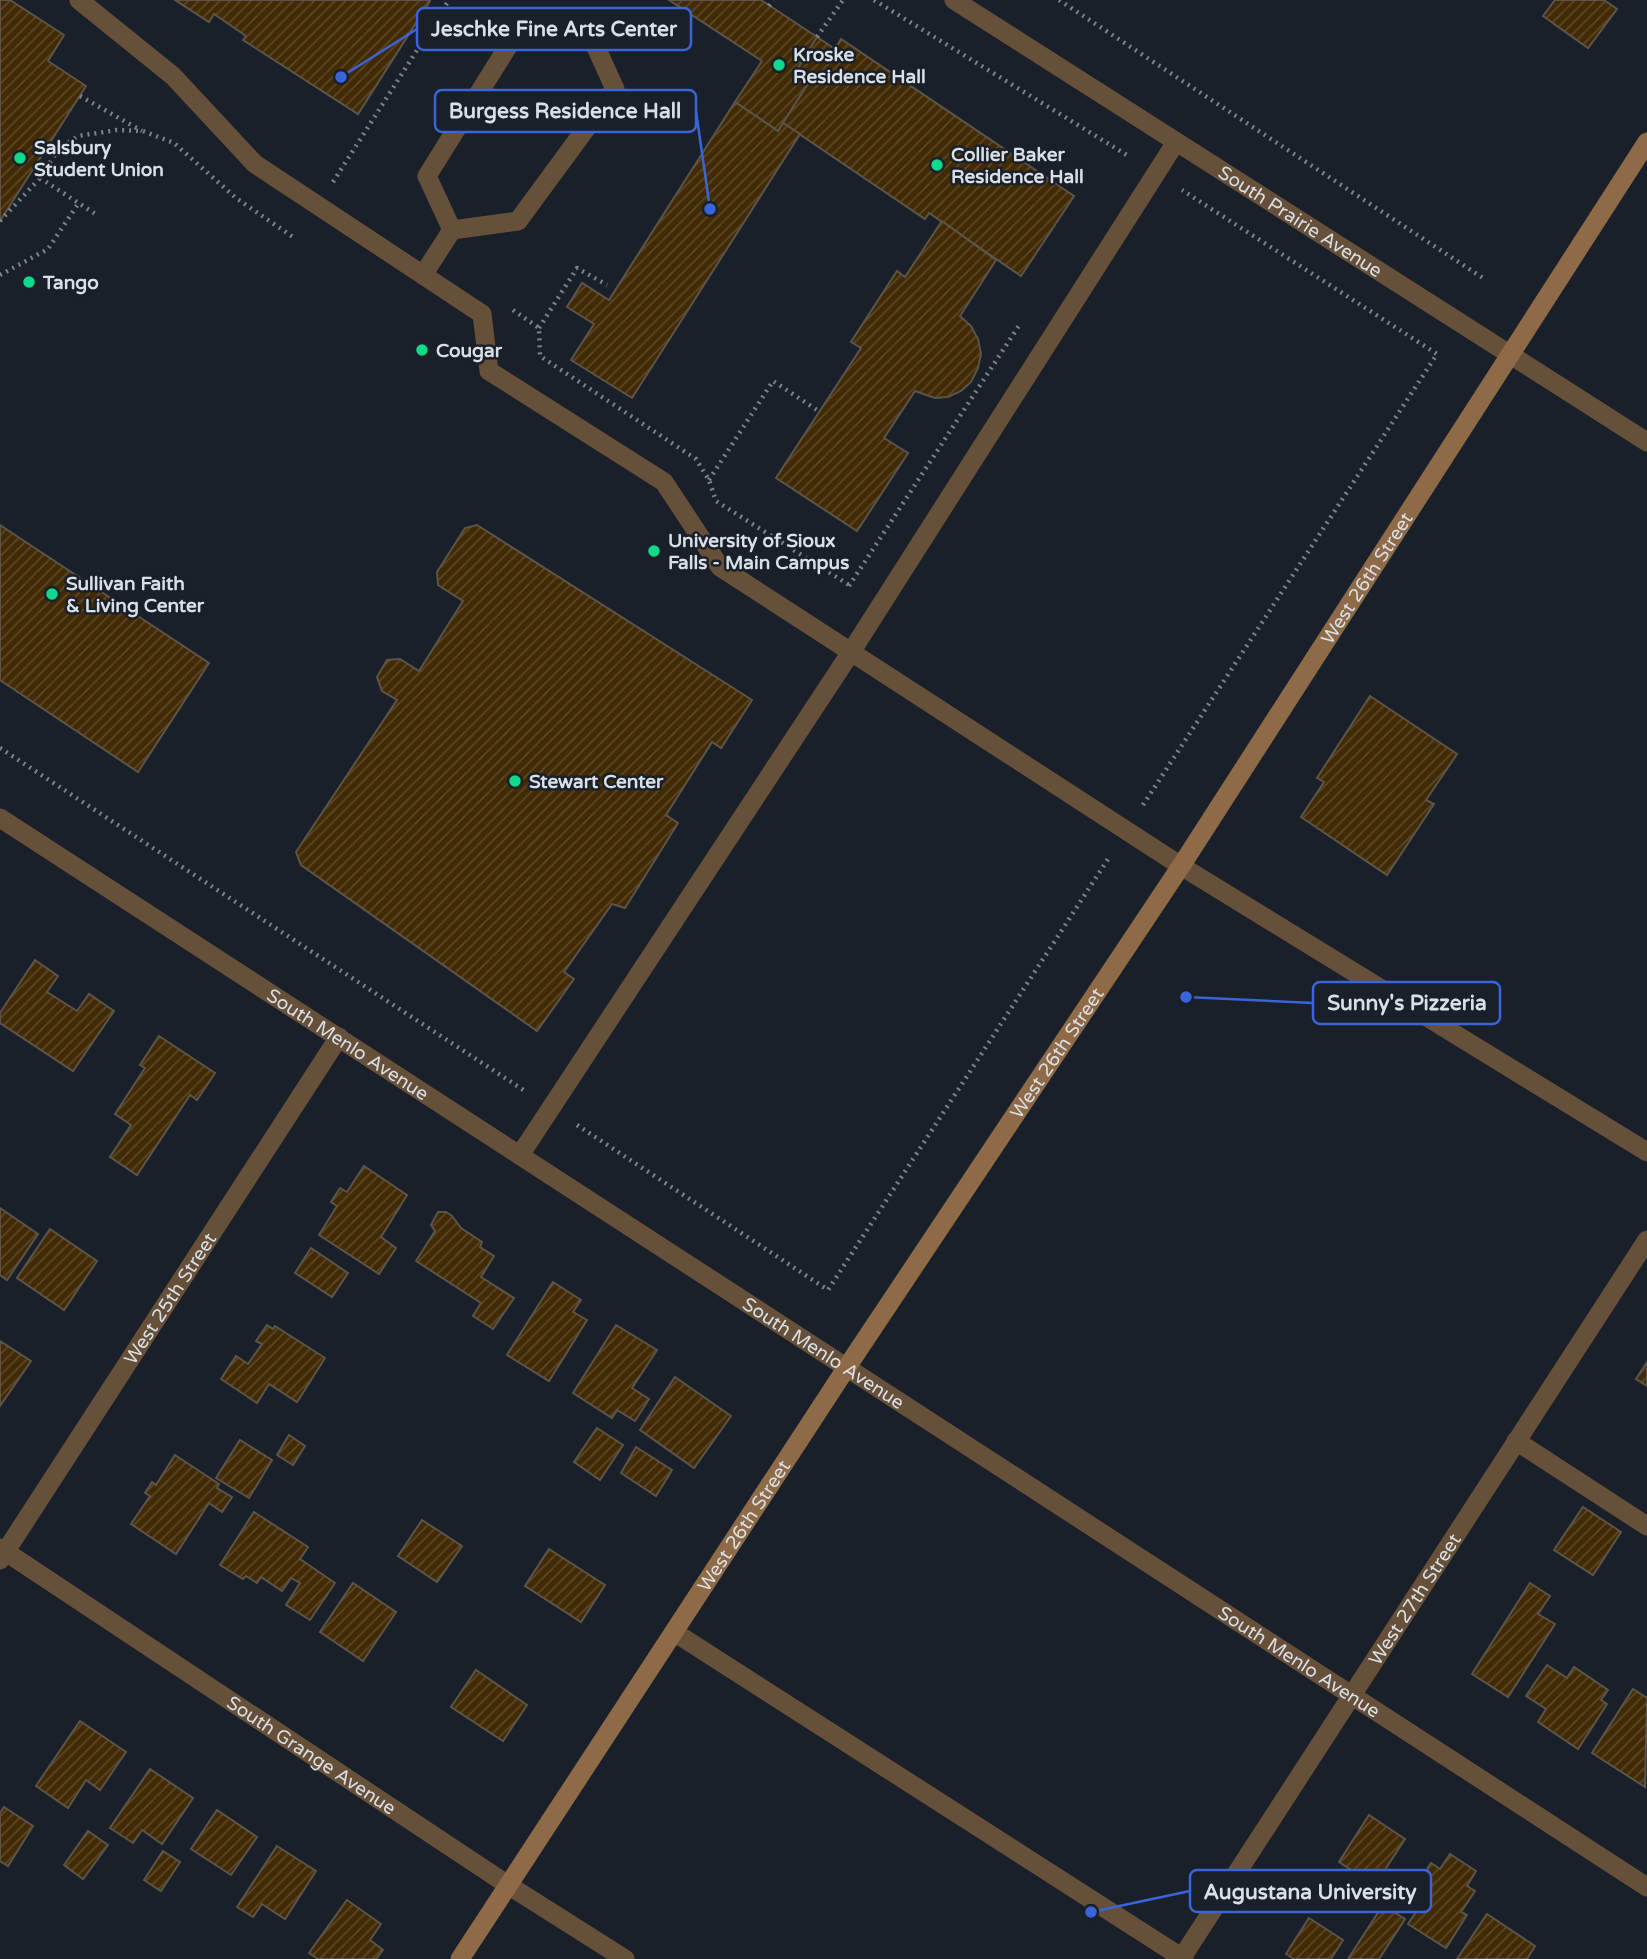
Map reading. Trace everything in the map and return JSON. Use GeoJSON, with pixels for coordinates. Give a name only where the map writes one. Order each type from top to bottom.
{"type":"FeatureCollection","features":[{"type":"Feature","properties":{"kind":"main road","name":"West 26th Street"},"geometry":{"type":"LineString","coordinates":[[460,1959],[847,1367],[1181,866],[1647,142]]}},
{"type":"Feature","properties":{"kind":"street"},"geometry":{"type":"LineString","coordinates":[[79,0],[173,76],[255,164],[482,314],[489,371],[664,482],[720,567],[1181,866],[1647,1152]]}},
{"type":"Feature","properties":{"kind":"street","name":"South Prairie Avenue"},"geometry":{"type":"LineString","coordinates":[[957,1],[1647,442]]}},
{"type":"Feature","properties":{"kind":"street"},"geometry":{"type":"LineString","coordinates":[[423,275],[452,230],[517,221],[615,89],[595,45],[558,21],[517,32],[427,176],[452,230]]}},
{"type":"Feature","properties":{"kind":"street"},"geometry":{"type":"LineString","coordinates":[[520,1155],[851,652],[1176,142]]}},
{"type":"Feature","properties":{"kind":"street","name":"South Menlo Avenue"},"geometry":{"type":"LineString","coordinates":[[0,818],[1647,1887]]}},
{"type":"Feature","properties":{"kind":"street","name":"West 25th Street"},"geometry":{"type":"LineString","coordinates":[[2,1554],[339,1037]]}},
{"type":"Feature","properties":{"kind":"street","name":"West 27th Street"},"geometry":{"type":"LineString","coordinates":[[1182,1959],[1647,1240]]}},
{"type":"Feature","properties":{"kind":"street"},"geometry":{"type":"LineString","coordinates":[[1516,1441],[1647,1526]]}},
{"type":"Feature","properties":{"kind":"street","name":"South Grange Avenue"},"geometry":{"type":"LineString","coordinates":[[2,1554],[625,1959]]}},
{"type":"Feature","properties":{"kind":"street"},"geometry":{"type":"LineString","coordinates":[[674,1632],[1182,1959]]}},
{"type":"Feature","properties":{"kind":"path"},"geometry":{"type":"LineString","coordinates":[[330,187],[449,0]]}},
{"type":"Feature","properties":{"kind":"path"},"geometry":{"type":"LineString","coordinates":[[769,6],[773,0]]}},
{"type":"Feature","properties":{"kind":"path"},"geometry":{"type":"LineString","coordinates":[[817,37],[843,0]]}},
{"type":"Feature","properties":{"kind":"path"},"geometry":{"type":"LineString","coordinates":[[1059,0],[1483,278]]}},
{"type":"Feature","properties":{"kind":"path"},"geometry":{"type":"LineString","coordinates":[[80,96],[142,131],[174,143],[236,198],[293,237]]}},
{"type":"Feature","properties":{"kind":"path"},"geometry":{"type":"LineString","coordinates":[[0,221],[40,178],[58,150],[78,136],[117,130],[142,131]]}},
{"type":"Feature","properties":{"kind":"path"},"geometry":{"type":"LineString","coordinates":[[40,178],[97,215]]}},
{"type":"Feature","properties":{"kind":"path"},"geometry":{"type":"LineString","coordinates":[[0,275],[48,249],[78,204]]}},
{"type":"Feature","properties":{"kind":"path"},"geometry":{"type":"LineString","coordinates":[[607,285],[577,268],[539,328],[540,356],[696,459],[709,480],[716,501],[849,585]]}},
{"type":"Feature","properties":{"kind":"path"},"geometry":{"type":"LineString","coordinates":[[508,306],[539,328]]}},
{"type":"Feature","properties":{"kind":"path"},"geometry":{"type":"LineString","coordinates":[[709,480],[773,381],[820,412]]}},
{"type":"Feature","properties":{"kind":"path"},"geometry":{"type":"LineString","coordinates":[[0,748],[828,1290]]}},
{"type":"Feature","properties":{"kind":"building","name":"Salsbury Student Union"},"geometry":{"type":"Polygon","coordinates":[[[0,0],[10,0],[64,35],[48,61],[86,86],[0,221],[0,0]]]}},
{"type":"Feature","properties":{"kind":"building"},"geometry":{"type":"Polygon","coordinates":[[[175,0],[430,1],[358,114],[243,40],[246,36],[214,14],[209,22],[175,0]]]}},
{"type":"Feature","properties":{"kind":"building","name":"Kroske Residence Hall"},"geometry":{"type":"Polygon","coordinates":[[[669,0],[761,0],[817,37],[797,70],[811,79],[778,131],[735,102],[762,61],[669,0]]]}},
{"type":"Feature","properties":{"kind":"building"},"geometry":{"type":"Polygon","coordinates":[[[1555,0],[1604,0],[1617,9],[1588,48],[1543,16],[1555,0]]]}},
{"type":"Feature","properties":{"kind":"building","name":"Collier Baker Residence Hall"},"geometry":{"type":"Polygon","coordinates":[[[817,37],[835,49],[841,39],[1074,196],[1021,276],[929,213],[925,219],[783,123],[811,79],[797,70],[817,37]]]}},
{"type":"Feature","properties":{"kind":"building"},"geometry":{"type":"Polygon","coordinates":[[[735,102],[778,131],[783,123],[800,134],[632,398],[571,360],[594,324],[567,307],[582,283],[609,300],[735,102]]]}},
{"type":"Feature","properties":{"kind":"building"},"geometry":{"type":"Polygon","coordinates":[[[942,221],[996,260],[960,316],[971,326],[978,339],[981,354],[978,368],[971,382],[948,397],[935,398],[915,391],[884,438],[908,453],[857,531],[776,478],[861,348],[851,342],[897,271],[905,277],[942,221]]]}},
{"type":"Feature","properties":{"kind":"building","name":"Sullivan Faith & Living Center"},"geometry":{"type":"Polygon","coordinates":[[[0,525],[209,663],[138,772],[0,680],[0,525]]]}},
{"type":"Feature","properties":{"kind":"building","name":"Stewart Center"},"geometry":{"type":"Polygon","coordinates":[[[477,525],[752,700],[721,748],[712,742],[666,815],[678,823],[625,908],[612,904],[564,972],[574,979],[537,1031],[301,865],[296,852],[397,700],[382,691],[377,677],[387,660],[400,659],[419,671],[463,601],[438,585],[437,572],[465,528],[477,525]]]}},
{"type":"Feature","properties":{"kind":"building"},"geometry":{"type":"Polygon","coordinates":[[[1370,696],[1457,754],[1426,800],[1434,804],[1387,875],[1301,817],[1324,782],[1317,778],[1370,696]]]}},
{"type":"Feature","properties":{"kind":"building"},"geometry":{"type":"Polygon","coordinates":[[[35,960],[58,976],[47,992],[77,1011],[89,994],[114,1011],[73,1071],[0,1023],[0,1013],[35,960]]]}},
{"type":"Feature","properties":{"kind":"building"},"geometry":{"type":"Polygon","coordinates":[[[159,1036],[215,1073],[197,1100],[190,1095],[137,1175],[110,1157],[131,1125],[115,1114],[145,1068],[140,1065],[159,1036]]]}},
{"type":"Feature","properties":{"kind":"building"},"geometry":{"type":"Polygon","coordinates":[[[364,1166],[407,1195],[381,1237],[396,1248],[379,1274],[319,1235],[337,1206],[331,1202],[340,1188],[347,1192],[364,1166]]]}},
{"type":"Feature","properties":{"kind":"building"},"geometry":{"type":"Polygon","coordinates":[[[0,1208],[38,1234],[7,1280],[0,1275],[0,1208]]]}},
{"type":"Feature","properties":{"kind":"building"},"geometry":{"type":"Polygon","coordinates":[[[438,1212],[446,1212],[452,1216],[461,1228],[482,1242],[480,1247],[494,1256],[481,1277],[514,1298],[493,1329],[473,1316],[481,1303],[416,1261],[435,1231],[431,1225],[438,1212]]]}},
{"type":"Feature","properties":{"kind":"building"},"geometry":{"type":"Polygon","coordinates":[[[50,1229],[97,1261],[64,1310],[17,1278],[50,1229]]]}},
{"type":"Feature","properties":{"kind":"building"},"geometry":{"type":"Polygon","coordinates":[[[311,1248],[348,1273],[332,1297],[295,1273],[311,1248]]]}},
{"type":"Feature","properties":{"kind":"building"},"geometry":{"type":"Polygon","coordinates":[[[553,1282],[581,1300],[573,1312],[587,1320],[549,1381],[507,1355],[553,1282]]]}},
{"type":"Feature","properties":{"kind":"building"},"geometry":{"type":"Polygon","coordinates":[[[267,1325],[273,1329],[275,1326],[325,1358],[297,1402],[269,1384],[257,1403],[221,1379],[236,1356],[248,1364],[262,1344],[256,1341],[267,1325]]]}},
{"type":"Feature","properties":{"kind":"building"},"geometry":{"type":"Polygon","coordinates":[[[616,1325],[657,1350],[632,1388],[649,1399],[635,1421],[617,1410],[612,1418],[573,1393],[616,1325]]]}},
{"type":"Feature","properties":{"kind":"building"},"geometry":{"type":"Polygon","coordinates":[[[0,1341],[31,1361],[0,1406],[0,1341]]]}},
{"type":"Feature","properties":{"kind":"building"},"geometry":{"type":"Polygon","coordinates":[[[1647,1362],[1647,1386],[1636,1379],[1647,1362]]]}},
{"type":"Feature","properties":{"kind":"building"},"geometry":{"type":"Polygon","coordinates":[[[675,1377],[731,1416],[694,1468],[640,1430],[675,1377]]]}},
{"type":"Feature","properties":{"kind":"building"},"geometry":{"type":"Polygon","coordinates":[[[597,1428],[623,1445],[600,1480],[574,1462],[597,1428]]]}},
{"type":"Feature","properties":{"kind":"building"},"geometry":{"type":"Polygon","coordinates":[[[289,1435],[305,1446],[293,1465],[277,1455],[289,1435]]]}},
{"type":"Feature","properties":{"kind":"building"},"geometry":{"type":"Polygon","coordinates":[[[240,1440],[272,1460],[249,1498],[216,1478],[240,1440]]]}},
{"type":"Feature","properties":{"kind":"building"},"geometry":{"type":"Polygon","coordinates":[[[636,1447],[672,1470],[656,1496],[621,1473],[636,1447]]]}},
{"type":"Feature","properties":{"kind":"building"},"geometry":{"type":"Polygon","coordinates":[[[175,1455],[219,1484],[217,1488],[232,1497],[222,1512],[209,1503],[176,1554],[131,1524],[150,1496],[145,1493],[152,1482],[156,1485],[175,1455]]]}},
{"type":"Feature","properties":{"kind":"building"},"geometry":{"type":"Polygon","coordinates":[[[1583,1507],[1621,1532],[1593,1575],[1554,1550],[1583,1507]]]}},
{"type":"Feature","properties":{"kind":"building"},"geometry":{"type":"Polygon","coordinates":[[[254,1512],[308,1547],[300,1559],[335,1583],[310,1620],[286,1605],[300,1583],[291,1578],[282,1591],[261,1577],[257,1583],[246,1576],[243,1579],[220,1565],[254,1512]]]}},
{"type":"Feature","properties":{"kind":"building"},"geometry":{"type":"Polygon","coordinates":[[[422,1520],[462,1546],[437,1582],[398,1556],[422,1520]]]}},
{"type":"Feature","properties":{"kind":"building"},"geometry":{"type":"Polygon","coordinates":[[[549,1549],[605,1585],[581,1622],[525,1586],[549,1549]]]}},
{"type":"Feature","properties":{"kind":"building"},"geometry":{"type":"Polygon","coordinates":[[[353,1583],[396,1612],[363,1661],[320,1632],[353,1583]]]}},
{"type":"Feature","properties":{"kind":"building"},"geometry":{"type":"Polygon","coordinates":[[[1530,1583],[1550,1596],[1538,1614],[1555,1624],[1508,1697],[1472,1674],[1530,1583]]]}},
{"type":"Feature","properties":{"kind":"building"},"geometry":{"type":"Polygon","coordinates":[[[1547,1665],[1567,1678],[1574,1667],[1608,1690],[1601,1700],[1607,1704],[1578,1749],[1538,1722],[1546,1709],[1526,1696],[1547,1665]]]}},
{"type":"Feature","properties":{"kind":"building"},"geometry":{"type":"Polygon","coordinates":[[[476,1670],[527,1705],[503,1741],[451,1707],[476,1670]]]}},
{"type":"Feature","properties":{"kind":"building"},"geometry":{"type":"Polygon","coordinates":[[[1633,1689],[1647,1698],[1645,1787],[1592,1753],[1633,1689]]]}},
{"type":"Feature","properties":{"kind":"building"},"geometry":{"type":"Polygon","coordinates":[[[80,1721],[126,1752],[100,1790],[86,1780],[68,1808],[36,1786],[80,1721]]]}},
{"type":"Feature","properties":{"kind":"building"},"geometry":{"type":"Polygon","coordinates":[[[150,1769],[193,1798],[162,1844],[142,1830],[133,1843],[110,1828],[150,1769]]]}},
{"type":"Feature","properties":{"kind":"building"},"geometry":{"type":"Polygon","coordinates":[[[4,1807],[33,1826],[8,1866],[0,1861],[0,1813],[4,1807]]]}},
{"type":"Feature","properties":{"kind":"building"},"geometry":{"type":"Polygon","coordinates":[[[217,1810],[257,1837],[231,1875],[191,1849],[217,1810]]]}},
{"type":"Feature","properties":{"kind":"building"},"geometry":{"type":"Polygon","coordinates":[[[1369,1815],[1405,1839],[1375,1885],[1339,1862],[1369,1815]]]}},
{"type":"Feature","properties":{"kind":"building"},"geometry":{"type":"Polygon","coordinates":[[[88,1831],[108,1845],[83,1879],[64,1865],[88,1831]]]}},
{"type":"Feature","properties":{"kind":"building"},"geometry":{"type":"Polygon","coordinates":[[[277,1846],[316,1871],[285,1919],[262,1904],[253,1917],[237,1907],[277,1846]]]}},
{"type":"Feature","properties":{"kind":"building"},"geometry":{"type":"Polygon","coordinates":[[[163,1851],[180,1862],[161,1891],[144,1880],[163,1851]]]}},
{"type":"Feature","properties":{"kind":"building"},"geometry":{"type":"Polygon","coordinates":[[[1450,1854],[1476,1871],[1467,1886],[1475,1891],[1461,1912],[1467,1915],[1446,1948],[1408,1924],[1428,1894],[1416,1886],[1431,1863],[1440,1869],[1450,1854]]]}},
{"type":"Feature","properties":{"kind":"building"},"geometry":{"type":"Polygon","coordinates":[[[347,1900],[381,1924],[370,1940],[383,1950],[376,1959],[318,1959],[309,1953],[347,1900]]]}},
{"type":"Feature","properties":{"kind":"building"},"geometry":{"type":"Polygon","coordinates":[[[1383,1905],[1405,1919],[1379,1959],[1348,1959],[1383,1905]]]}},
{"type":"Feature","properties":{"kind":"building"},"geometry":{"type":"Polygon","coordinates":[[[1487,1914],[1535,1946],[1527,1959],[1457,1959],[1487,1914]]]}},
{"type":"Feature","properties":{"kind":"building"},"geometry":{"type":"Polygon","coordinates":[[[1309,1918],[1343,1940],[1331,1959],[1294,1959],[1286,1954],[1309,1918]]]}},
{"type":"Feature","properties":{"kind":"place","name":"Kroske Residence Hall"},"geometry":{"type":"Point","coordinates":[779,65]}},
{"type":"Feature","properties":{"kind":"place","name":"Jeschke Fine Arts Center"},"geometry":{"type":"Point","coordinates":[341,77]}},
{"type":"Feature","properties":{"kind":"place","name":"Salsbury Student Union"},"geometry":{"type":"Point","coordinates":[20,158]}},
{"type":"Feature","properties":{"kind":"place","name":"Collier Baker Residence Hall"},"geometry":{"type":"Point","coordinates":[937,165]}},
{"type":"Feature","properties":{"kind":"place","name":"Burgess Residence Hall"},"geometry":{"type":"Point","coordinates":[710,209]}},
{"type":"Feature","properties":{"kind":"place","name":"Tango"},"geometry":{"type":"Point","coordinates":[29,282]}},
{"type":"Feature","properties":{"kind":"place","name":"Cougar"},"geometry":{"type":"Point","coordinates":[422,350]}},
{"type":"Feature","properties":{"kind":"place","name":"University of Sioux Falls - Main Campus"},"geometry":{"type":"Point","coordinates":[654,551]}},
{"type":"Feature","properties":{"kind":"place","name":"Sullivan Faith & Living Center"},"geometry":{"type":"Point","coordinates":[52,594]}},
{"type":"Feature","properties":{"kind":"place","name":"Stewart Center"},"geometry":{"type":"Point","coordinates":[515,781]}},
{"type":"Feature","properties":{"kind":"place","name":"Sunny's Pizzeria"},"geometry":{"type":"Point","coordinates":[1186,997]}},
{"type":"Feature","properties":{"kind":"place","name":"Augustana University"},"geometry":{"type":"Point","coordinates":[1091,1912]}}]}
